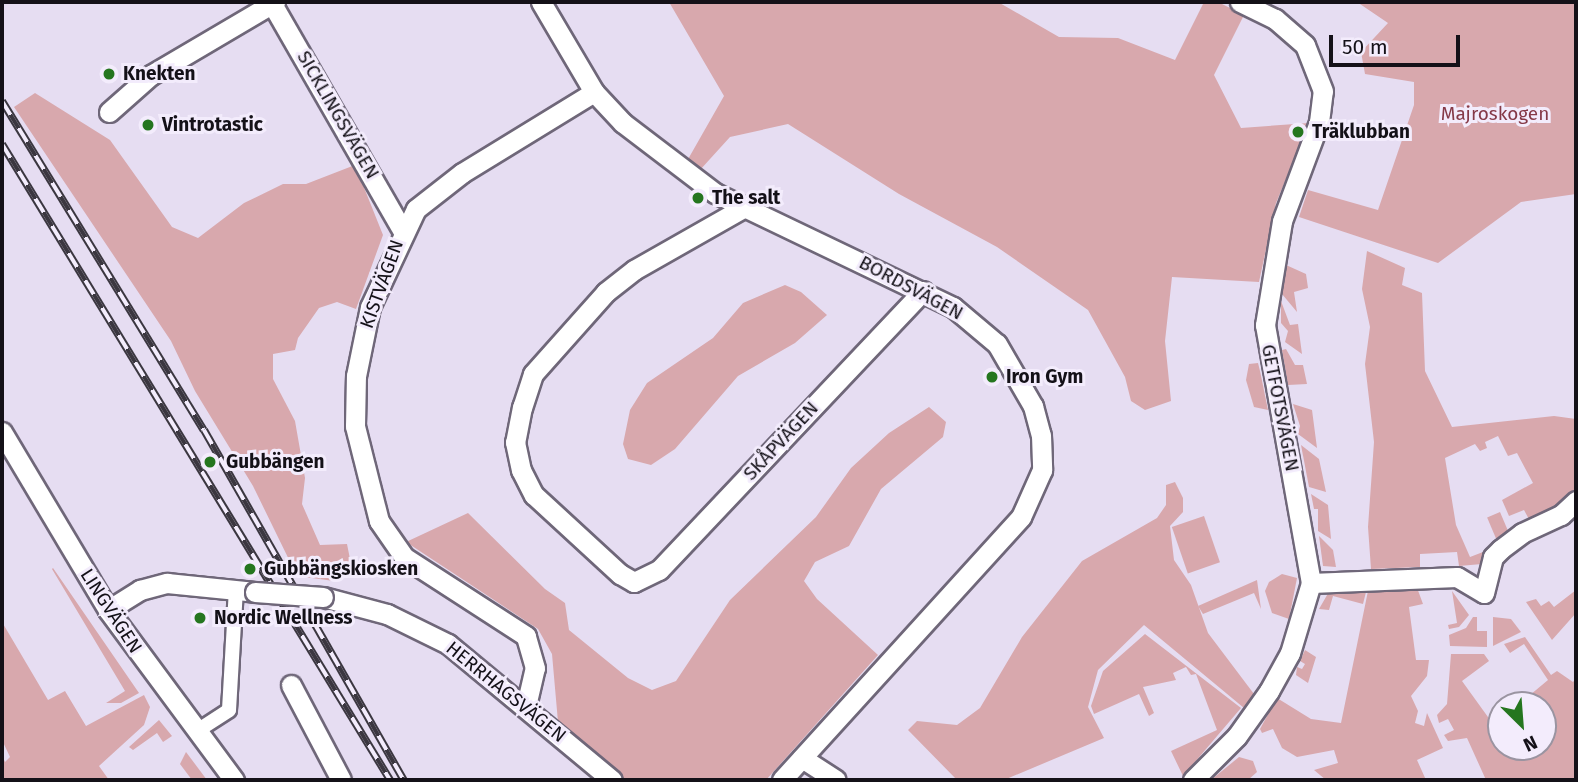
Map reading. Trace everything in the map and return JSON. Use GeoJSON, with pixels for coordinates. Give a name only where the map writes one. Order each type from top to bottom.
{"type":"FeatureCollection","features":[{"type":"Feature","properties":{"kind":"street"},"geometry":{"type":"LineString","coordinates":[[109,112],[151,75],[273,2]]}},
{"type":"Feature","properties":{"kind":"street","name":"SICKLINGSVÄGEN"},"geometry":{"type":"LineString","coordinates":[[273,2],[402,230]]}},
{"type":"Feature","properties":{"kind":"street","name":"BORDSVÄGEN"},"geometry":{"type":"LineString","coordinates":[[541,2],[594,92],[684,172],[743,208],[923,291],[978,325],[1012,365],[1039,427],[1042,470],[1021,517],[782,780]]}},
{"type":"Feature","properties":{"kind":"street","name":"GETFOTSVÄGEN"},"geometry":{"type":"LineString","coordinates":[[1192,780],[1237,736],[1269,691],[1298,631],[1311,583],[1265,326],[1282,221],[1319,122],[1323,91],[1305,45],[1275,19],[1240,2]]}},
{"type":"Feature","properties":{"kind":"street","name":"KISTVÄGEN"},"geometry":{"type":"LineString","coordinates":[[526,706],[535,668],[526,636],[404,557],[379,521],[361,463],[355,415],[360,345],[370,307],[402,230],[434,192],[594,92]]}},
{"type":"Feature","properties":{"kind":"street","name":"SKÅPVÄGEN"},"geometry":{"type":"LineString","coordinates":[[743,208],[634,270],[606,292],[533,374],[522,407],[516,442],[521,470],[534,495],[620,574],[634,582],[659,570],[923,291]]}},
{"type":"Feature","properties":{"kind":"street","name":"LINGVÄGEN"},"geometry":{"type":"LineString","coordinates":[[2,432],[108,610],[234,780]]}},
{"type":"Feature","properties":{"kind":"street"},"geometry":{"type":"LineString","coordinates":[[1311,583],[1457,577],[1484,593],[1493,557],[1522,533],[1562,515],[1576,501]]}},
{"type":"Feature","properties":{"kind":"street","name":"HERRHAGSVÄGEN"},"geometry":{"type":"LineString","coordinates":[[108,610],[132,594],[167,583],[323,597],[412,623],[447,644],[526,706],[612,780]]}},
{"type":"Feature","properties":{"kind":"street"},"geometry":{"type":"LineString","coordinates":[[197,731],[229,710],[245,591]]}},
{"type":"Feature","properties":{"kind":"street"},"geometry":{"type":"LineString","coordinates":[[291,685],[341,780]]}},
{"type":"Feature","properties":{"kind":"street"},"geometry":{"type":"LineString","coordinates":[[802,758],[836,780]]}},
{"type":"Feature","properties":{"kind":"green space"},"geometry":{"type":"Polygon","coordinates":[[[669,2],[998,2],[1059,37],[1118,38],[1175,60],[1204,2],[1218,2],[1244,15],[1214,75],[1241,128],[1309,123],[1276,203],[1259,282],[1172,277],[1165,341],[1171,401],[1145,410],[1131,401],[1125,377],[1088,310],[997,247],[899,194],[788,124],[730,137],[700,170],[687,161],[724,96],[669,2]]]}},
{"type":"Feature","properties":{"kind":"green space","name":"Majroskogen"},"geometry":{"type":"Polygon","coordinates":[[[1357,2],[1576,2],[1576,194],[1521,202],[1438,263],[1299,217],[1308,190],[1378,210],[1414,105],[1414,82],[1365,74],[1361,52],[1388,23],[1357,2]]]}},
{"type":"Feature","properties":{"kind":"green space"},"geometry":{"type":"Polygon","coordinates":[[[35,93],[110,140],[172,227],[198,238],[244,203],[283,184],[306,184],[355,165],[383,235],[356,309],[337,302],[319,308],[298,338],[295,350],[273,354],[273,379],[295,421],[305,478],[302,504],[320,545],[347,544],[351,564],[334,581],[297,576],[253,486],[195,391],[171,341],[14,107],[35,93]]]}},
{"type":"Feature","properties":{"kind":"green space"},"geometry":{"type":"Polygon","coordinates":[[[1367,251],[1405,268],[1402,285],[1422,293],[1425,371],[1452,427],[1554,416],[1576,419],[1576,488],[1569,500],[1531,523],[1524,510],[1509,516],[1502,500],[1533,483],[1517,453],[1508,456],[1498,436],[1485,442],[1487,448],[1480,451],[1475,444],[1445,458],[1456,525],[1470,557],[1483,552],[1486,560],[1482,564],[1459,566],[1457,552],[1420,554],[1420,567],[1371,569],[1368,527],[1374,442],[1365,364],[1370,327],[1362,289],[1367,251]]]}},
{"type":"Feature","properties":{"kind":"green space"},"geometry":{"type":"Polygon","coordinates":[[[1286,265],[1306,274],[1308,288],[1294,292],[1297,312],[1282,294],[1286,265]]]}},
{"type":"Feature","properties":{"kind":"green space"},"geometry":{"type":"Polygon","coordinates":[[[785,285],[801,292],[827,315],[795,343],[738,376],[675,449],[651,465],[628,459],[623,444],[630,410],[647,383],[713,338],[743,303],[785,285]]]}},
{"type":"Feature","properties":{"kind":"green space"},"geometry":{"type":"Polygon","coordinates":[[[1281,301],[1290,325],[1298,324],[1302,354],[1285,342],[1288,331],[1281,323],[1281,301]]]}},
{"type":"Feature","properties":{"kind":"green space"},"geometry":{"type":"Polygon","coordinates":[[[1286,349],[1295,365],[1303,365],[1307,384],[1288,385],[1282,350],[1286,349]]]}},
{"type":"Feature","properties":{"kind":"green space"},"geometry":{"type":"Polygon","coordinates":[[[1258,363],[1268,410],[1254,407],[1246,380],[1249,364],[1258,363]]]}},
{"type":"Feature","properties":{"kind":"green space"},"geometry":{"type":"Polygon","coordinates":[[[1293,404],[1312,410],[1317,448],[1298,434],[1300,426],[1293,404]]]}},
{"type":"Feature","properties":{"kind":"green space"},"geometry":{"type":"Polygon","coordinates":[[[929,407],[946,422],[943,437],[881,489],[849,546],[815,562],[804,581],[817,599],[878,655],[766,780],[624,780],[558,722],[552,654],[538,629],[406,542],[468,513],[545,589],[565,603],[569,630],[628,678],[652,690],[676,681],[730,600],[816,517],[851,468],[889,433],[929,407]]]}},
{"type":"Feature","properties":{"kind":"green space"},"geometry":{"type":"Polygon","coordinates":[[[1301,445],[1319,459],[1326,492],[1309,487],[1301,445]]]}},
{"type":"Feature","properties":{"kind":"green space"},"geometry":{"type":"Polygon","coordinates":[[[1175,482],[1183,498],[1183,512],[1170,526],[1174,560],[1191,585],[1208,633],[1254,694],[1244,708],[1144,625],[1098,670],[1088,707],[1104,738],[1004,780],[957,780],[908,730],[917,721],[957,725],[980,708],[1022,637],[1082,561],[1157,518],[1166,505],[1166,485],[1175,482]]]}},
{"type":"Feature","properties":{"kind":"green space"},"geometry":{"type":"Polygon","coordinates":[[[1311,494],[1328,505],[1331,539],[1318,531],[1318,509],[1314,509],[1311,494]]]}},
{"type":"Feature","properties":{"kind":"green space"},"geometry":{"type":"Polygon","coordinates":[[[1500,512],[1510,535],[1497,540],[1487,517],[1500,512]]]}},
{"type":"Feature","properties":{"kind":"green space"},"geometry":{"type":"Polygon","coordinates":[[[1204,516],[1220,562],[1188,573],[1172,527],[1204,516]]]}},
{"type":"Feature","properties":{"kind":"green space"},"geometry":{"type":"Polygon","coordinates":[[[1319,536],[1333,550],[1336,567],[1323,566],[1319,536]]]}},
{"type":"Feature","properties":{"kind":"green space"},"geometry":{"type":"Polygon","coordinates":[[[52,569],[139,693],[121,703],[106,703],[125,691],[52,569]]]}},
{"type":"Feature","properties":{"kind":"green space"},"geometry":{"type":"Polygon","coordinates":[[[1282,574],[1297,578],[1289,619],[1272,613],[1265,591],[1269,582],[1282,574]]]}},
{"type":"Feature","properties":{"kind":"green space"},"geometry":{"type":"Polygon","coordinates":[[[1257,580],[1261,609],[1254,593],[1203,614],[1198,606],[1257,580]]]}},
{"type":"Feature","properties":{"kind":"green space"},"geometry":{"type":"Polygon","coordinates":[[[1416,585],[1423,604],[1409,607],[1416,660],[1429,660],[1427,676],[1411,696],[1418,711],[1415,723],[1424,726],[1427,713],[1443,748],[1417,760],[1426,780],[1326,780],[1314,770],[1338,763],[1334,750],[1297,757],[1282,748],[1273,729],[1262,733],[1260,729],[1277,698],[1311,719],[1341,723],[1369,586],[1416,585]]]}},
{"type":"Feature","properties":{"kind":"green space"},"geometry":{"type":"Polygon","coordinates":[[[1367,588],[1363,604],[1333,596],[1329,610],[1319,609],[1330,590],[1367,588]]]}},
{"type":"Feature","properties":{"kind":"green space"},"geometry":{"type":"Polygon","coordinates":[[[1576,590],[1576,613],[1552,640],[1526,602],[1536,599],[1541,606],[1549,601],[1554,607],[1576,590]]]}},
{"type":"Feature","properties":{"kind":"green space"},"geometry":{"type":"Polygon","coordinates":[[[1452,591],[1469,615],[1459,627],[1449,629],[1448,625],[1457,623],[1452,591]]]}},
{"type":"Feature","properties":{"kind":"green space"},"geometry":{"type":"Polygon","coordinates":[[[1473,617],[1477,617],[1477,631],[1487,631],[1487,647],[1450,646],[1449,635],[1466,628],[1473,617]]]}},
{"type":"Feature","properties":{"kind":"green space"},"geometry":{"type":"Polygon","coordinates":[[[1493,617],[1511,619],[1521,632],[1493,646],[1493,617]]]}},
{"type":"Feature","properties":{"kind":"green space"},"geometry":{"type":"Polygon","coordinates":[[[2,622],[48,700],[65,691],[86,726],[144,695],[150,707],[144,725],[99,766],[109,780],[2,780],[2,755],[5,762],[10,757],[2,740],[2,622]]]}},
{"type":"Feature","properties":{"kind":"green space"},"geometry":{"type":"Polygon","coordinates":[[[1145,634],[1241,708],[1183,776],[1171,751],[1217,730],[1196,674],[1191,675],[1186,667],[1173,673],[1176,680],[1143,687],[1154,713],[1149,716],[1139,694],[1094,714],[1091,706],[1103,671],[1145,634]]]}},
{"type":"Feature","properties":{"kind":"green space"},"geometry":{"type":"Polygon","coordinates":[[[1525,637],[1551,675],[1557,671],[1573,682],[1576,678],[1576,780],[1486,780],[1467,738],[1448,741],[1444,735],[1454,730],[1448,719],[1439,723],[1437,715],[1447,704],[1451,654],[1484,654],[1489,661],[1462,681],[1487,716],[1487,761],[1557,761],[1557,691],[1535,691],[1548,680],[1524,644],[1510,653],[1504,644],[1525,637]]]}},
{"type":"Feature","properties":{"kind":"green space"},"geometry":{"type":"Polygon","coordinates":[[[1305,650],[1316,657],[1308,683],[1296,675],[1297,667],[1302,669],[1305,664],[1300,661],[1305,650]]]}},
{"type":"Feature","properties":{"kind":"green space"},"geometry":{"type":"Polygon","coordinates":[[[159,720],[172,736],[163,742],[157,733],[133,750],[129,747],[159,720]]]}},
{"type":"Feature","properties":{"kind":"green space"},"geometry":{"type":"Polygon","coordinates":[[[186,752],[207,780],[192,780],[180,764],[186,752]]]}},
{"type":"Feature","properties":{"kind":"green space"},"geometry":{"type":"Polygon","coordinates":[[[1239,757],[1253,761],[1257,772],[1248,780],[1211,780],[1239,757]]]}},
{"type":"Feature","properties":{"kind":"railway"},"geometry":{"type":"LineString","coordinates":[[2,101],[204,430],[404,780]]}},
{"type":"Feature","properties":{"kind":"railway"},"geometry":{"type":"LineString","coordinates":[[2,144],[390,780]]}},
{"type":"Feature","properties":{"kind":"place","name":"Knekten"},"geometry":{"type":"Point","coordinates":[109,74]}},
{"type":"Feature","properties":{"kind":"place","name":"Vintrotastic"},"geometry":{"type":"Point","coordinates":[148,125]}},
{"type":"Feature","properties":{"kind":"place","name":"Träklubban"},"geometry":{"type":"Point","coordinates":[1298,132]}},
{"type":"Feature","properties":{"kind":"place","name":"The salt"},"geometry":{"type":"Point","coordinates":[698,198]}},
{"type":"Feature","properties":{"kind":"place","name":"Iron Gym"},"geometry":{"type":"Point","coordinates":[992,377]}},
{"type":"Feature","properties":{"kind":"place","name":"Gubbängen"},"geometry":{"type":"Point","coordinates":[210,462]}},
{"type":"Feature","properties":{"kind":"place","name":"Gubbängskiosken"},"geometry":{"type":"Point","coordinates":[250,569]}},
{"type":"Feature","properties":{"kind":"place","name":"Nordic Wellness"},"geometry":{"type":"Point","coordinates":[200,618]}}]}
